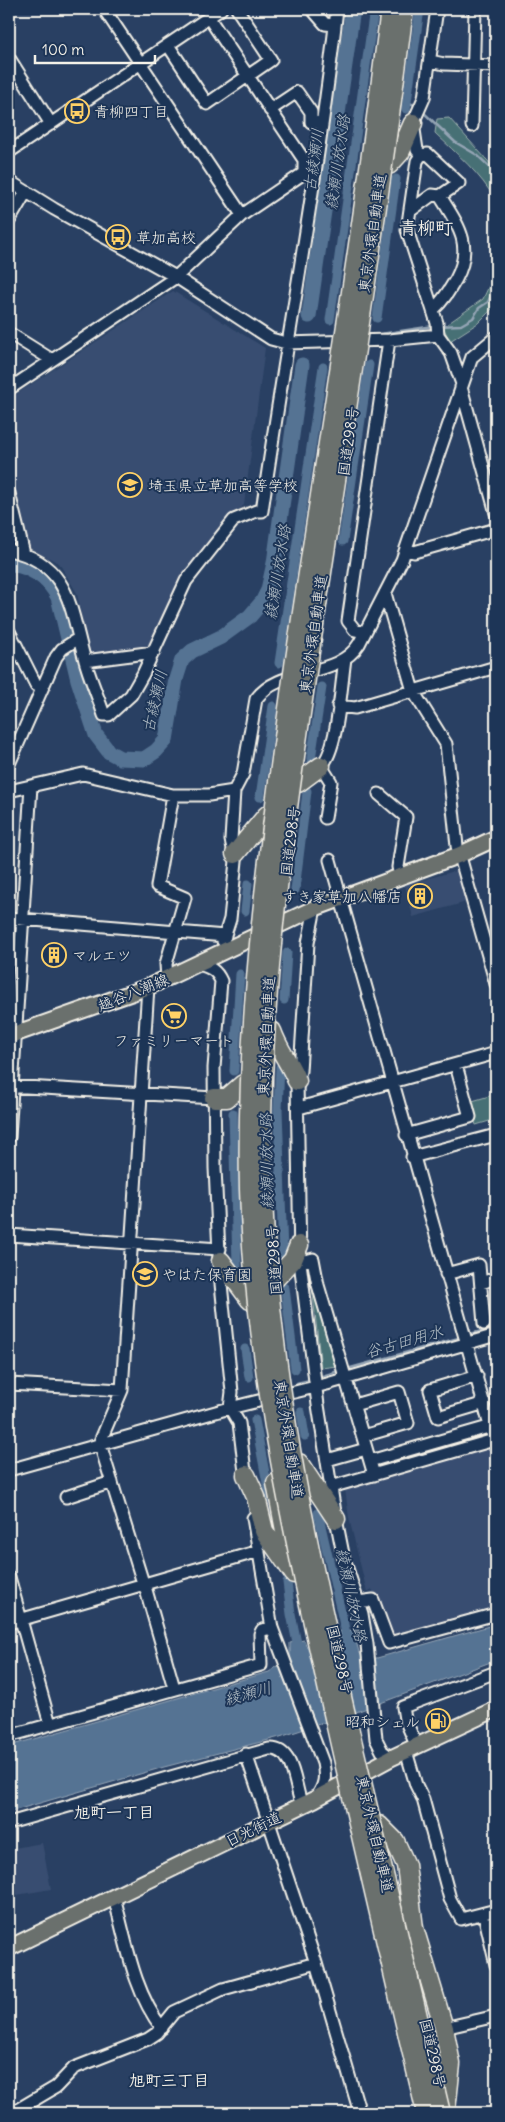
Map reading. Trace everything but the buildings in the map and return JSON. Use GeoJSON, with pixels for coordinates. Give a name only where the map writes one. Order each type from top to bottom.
{"type":"FeatureCollection","features":[{"type":"Feature","properties":{"kind":"highway","name":"国道298号"},"geometry":{"type":"LineString","coordinates":[[384,9],[286,680],[252,938],[243,1084],[243,1175],[250,1300],[262,1400],[280,1510],[308,1634],[324,1742],[342,1784],[420,2113]]}},
{"type":"Feature","properties":{"kind":"highway","name":"東京外環自動車道"},"geometry":{"type":"LineString","coordinates":[[390,9],[267,867],[251,1048],[249,1192],[252,1257],[261,1342],[288,1511],[337,1734],[426,2113]]}},
{"type":"Feature","properties":{"kind":"highway","name":"東京外環自動車道"},"geometry":{"type":"LineString","coordinates":[[404,9],[280,865],[264,1037],[262,1150],[270,1301],[282,1403],[299,1500],[333,1658],[445,2112]]}},
{"type":"Feature","properties":{"kind":"highway","name":"国道298号"},"geometry":{"type":"LineString","coordinates":[[411,9],[314,670],[280,923],[272,1031],[268,1128],[274,1280],[299,1463],[333,1629],[445,2112]]}},
{"type":"Feature","properties":{"kind":"highway"},"geometry":{"type":"LineString","coordinates":[[389,165],[400,152],[413,123]]}},
{"type":"Feature","properties":{"kind":"highway"},"geometry":{"type":"LineString","coordinates":[[298,783],[321,766]]}},
{"type":"Feature","properties":{"kind":"highway"},"geometry":{"type":"LineString","coordinates":[[235,854],[267,815]]}},
{"type":"Feature","properties":{"kind":"highway"},"geometry":{"type":"LineString","coordinates":[[272,1031],[275,1041],[291,1064],[297,1081]]}},
{"type":"Feature","properties":{"kind":"highway"},"geometry":{"type":"LineString","coordinates":[[214,1098],[227,1098],[243,1084]]}},
{"type":"Feature","properties":{"kind":"highway"},"geometry":{"type":"LineString","coordinates":[[274,1280],[299,1254]]}},
{"type":"Feature","properties":{"kind":"highway"},"geometry":{"type":"LineString","coordinates":[[220,1255],[250,1300]]}},
{"type":"Feature","properties":{"kind":"highway"},"geometry":{"type":"LineString","coordinates":[[299,1463],[336,1519]]}},
{"type":"Feature","properties":{"kind":"highway"},"geometry":{"type":"LineString","coordinates":[[246,1476],[256,1497],[264,1531],[294,1574]]}},
{"type":"Feature","properties":{"kind":"highway"},"geometry":{"type":"LineString","coordinates":[[379,1825],[395,1841],[406,1865],[414,1928],[444,2028],[451,2064],[445,2112]]}},
{"type":"Feature","properties":{"kind":"main road","name":"越谷八潮線"},"geometry":{"type":"LineString","coordinates":[[13,1035],[148,988],[217,956],[280,923],[341,898],[459,855],[496,838]]}},
{"type":"Feature","properties":{"kind":"main road","name":"日光街道"},"geometry":{"type":"LineString","coordinates":[[9,1948],[270,1821],[391,1758],[496,1709]]}},
{"type":"Feature","properties":{"kind":"street"},"geometry":{"type":"LineString","coordinates":[[104,9],[242,215]]}},
{"type":"Feature","properties":{"kind":"street"},"geometry":{"type":"LineString","coordinates":[[9,152],[221,9]]}},
{"type":"Feature","properties":{"kind":"street"},"geometry":{"type":"LineString","coordinates":[[168,46],[207,104],[248,78],[271,60],[237,9]]}},
{"type":"Feature","properties":{"kind":"street"},"geometry":{"type":"LineString","coordinates":[[312,9],[325,24],[336,25]]}},
{"type":"Feature","properties":{"kind":"street"},"geometry":{"type":"LineString","coordinates":[[9,550],[24,554],[49,569],[65,589],[77,639],[104,715],[109,715],[131,695],[154,652],[186,581],[207,553],[234,520],[256,511],[262,511],[309,174],[322,123],[337,9]]}},
{"type":"Feature","properties":{"kind":"street"},"geometry":{"type":"LineString","coordinates":[[421,155],[417,150],[413,123],[424,98],[437,9]]}},
{"type":"Feature","properties":{"kind":"street"},"geometry":{"type":"LineString","coordinates":[[472,126],[475,9]]}},
{"type":"Feature","properties":{"kind":"street"},"geometry":{"type":"LineString","coordinates":[[209,18],[304,160],[309,174]]}},
{"type":"Feature","properties":{"kind":"street"},"geometry":{"type":"LineString","coordinates":[[9,58],[51,124]]}},
{"type":"Feature","properties":{"kind":"street"},"geometry":{"type":"LineString","coordinates":[[430,61],[444,64],[496,66]]}},
{"type":"Feature","properties":{"kind":"street"},"geometry":{"type":"LineString","coordinates":[[270,110],[297,92],[311,112],[311,122],[322,123]]}},
{"type":"Feature","properties":{"kind":"street"},"geometry":{"type":"LineString","coordinates":[[410,211],[459,183],[428,154],[421,155],[417,161],[407,230],[438,335],[451,354],[496,513]]}},
{"type":"Feature","properties":{"kind":"street"},"geometry":{"type":"LineString","coordinates":[[9,389],[176,277],[242,215],[309,174]]}},
{"type":"Feature","properties":{"kind":"street"},"geometry":{"type":"LineString","coordinates":[[415,180],[436,196],[457,224],[464,243],[465,256],[450,291],[441,303],[432,310]]}},
{"type":"Feature","properties":{"kind":"street"},"geometry":{"type":"LineString","coordinates":[[9,181],[176,277],[264,336],[286,342],[336,342],[389,340],[438,335]]}},
{"type":"Feature","properties":{"kind":"street"},"geometry":{"type":"LineString","coordinates":[[9,221],[26,192]]}},
{"type":"Feature","properties":{"kind":"street"},"geometry":{"type":"LineString","coordinates":[[9,333],[52,360]]}},
{"type":"Feature","properties":{"kind":"street"},"geometry":{"type":"LineString","coordinates":[[217,956],[230,919],[235,854],[231,834],[234,791],[243,774],[256,699],[269,686],[345,659],[353,653],[406,549],[472,357],[496,337]]}},
{"type":"Feature","properties":{"kind":"street"},"geometry":{"type":"LineString","coordinates":[[364,632],[355,630],[348,621],[389,340]]}},
{"type":"Feature","properties":{"kind":"street"},"geometry":{"type":"LineString","coordinates":[[9,493],[24,554]]}},
{"type":"Feature","properties":{"kind":"street"},"geometry":{"type":"LineString","coordinates":[[406,549],[414,552],[496,529]]}},
{"type":"Feature","properties":{"kind":"street"},"geometry":{"type":"LineString","coordinates":[[385,593],[413,691],[446,744],[459,855],[496,984]]}},
{"type":"Feature","properties":{"kind":"street"},"geometry":{"type":"LineString","coordinates":[[9,631],[36,685],[42,688]]}},
{"type":"Feature","properties":{"kind":"street"},"geometry":{"type":"LineString","coordinates":[[9,761],[56,657],[62,649],[77,639]]}},
{"type":"Feature","properties":{"kind":"street"},"geometry":{"type":"LineString","coordinates":[[85,661],[154,652]]}},
{"type":"Feature","properties":{"kind":"street"},"geometry":{"type":"LineString","coordinates":[[326,818],[331,782],[321,766],[331,752],[345,659]]}},
{"type":"Feature","properties":{"kind":"street"},"geometry":{"type":"LineString","coordinates":[[338,706],[355,708],[496,668]]}},
{"type":"Feature","properties":{"kind":"street"},"geometry":{"type":"LineString","coordinates":[[9,791],[83,774],[173,795],[209,795],[234,791]]}},
{"type":"Feature","properties":{"kind":"street"},"geometry":{"type":"LineString","coordinates":[[9,1137],[13,1035],[23,919],[31,786]]}},
{"type":"Feature","properties":{"kind":"street"},"geometry":{"type":"LineString","coordinates":[[378,794],[406,818],[398,867],[400,876]]}},
{"type":"Feature","properties":{"kind":"street"},"geometry":{"type":"LineString","coordinates":[[167,979],[166,964],[185,898],[157,886],[173,795]]}},
{"type":"Feature","properties":{"kind":"street"},"geometry":{"type":"LineString","coordinates":[[330,860],[412,1157],[495,1440],[331,1487]]}},
{"type":"Feature","properties":{"kind":"street"},"geometry":{"type":"LineString","coordinates":[[315,908],[308,943],[300,1071],[297,1081],[299,1254],[315,1386],[336,1519],[344,1559],[358,1602],[367,1644],[374,1725],[378,1745],[391,1758]]}},
{"type":"Feature","properties":{"kind":"street"},"geometry":{"type":"LineString","coordinates":[[9,918],[225,936]]}},
{"type":"Feature","properties":{"kind":"street"},"geometry":{"type":"LineString","coordinates":[[9,1823],[246,1754],[274,1748],[288,1757],[297,1794],[308,1802],[324,1787],[326,1779],[324,1742],[276,1641],[272,1628],[246,1476],[239,1423],[230,1408],[232,1392],[225,1338],[214,1098],[221,981],[217,972],[212,968],[199,964]]}},
{"type":"Feature","properties":{"kind":"street"},"geometry":{"type":"LineString","coordinates":[[148,988],[122,1390],[99,1444],[174,1688]]}},
{"type":"Feature","properties":{"kind":"street"},"geometry":{"type":"LineString","coordinates":[[298,1108],[496,1053]]}},
{"type":"Feature","properties":{"kind":"street"},"geometry":{"type":"LineString","coordinates":[[406,1135],[470,1117],[456,1065]]}},
{"type":"Feature","properties":{"kind":"street"},"geometry":{"type":"LineString","coordinates":[[11,1086],[214,1098]]}},
{"type":"Feature","properties":{"kind":"street"},"geometry":{"type":"LineString","coordinates":[[412,1157],[496,1135]]}},
{"type":"Feature","properties":{"kind":"street"},"geometry":{"type":"LineString","coordinates":[[9,1235],[132,1243],[220,1255]]}},
{"type":"Feature","properties":{"kind":"street"},"geometry":{"type":"LineString","coordinates":[[299,1254],[313,1259],[318,1285],[374,1475]]}},
{"type":"Feature","properties":{"kind":"street"},"geometry":{"type":"LineString","coordinates":[[446,1274],[479,1265],[484,1324]]}},
{"type":"Feature","properties":{"kind":"street"},"geometry":{"type":"LineString","coordinates":[[481,1282],[496,1278]]}},
{"type":"Feature","properties":{"kind":"street"},"geometry":{"type":"LineString","coordinates":[[9,1470],[496,1335]]}},
{"type":"Feature","properties":{"kind":"street"},"geometry":{"type":"LineString","coordinates":[[477,1376],[430,1390],[438,1417],[485,1403]]}},
{"type":"Feature","properties":{"kind":"street"},"geometry":{"type":"LineString","coordinates":[[9,1384],[122,1390]]}},
{"type":"Feature","properties":{"kind":"street"},"geometry":{"type":"LineString","coordinates":[[354,1405],[399,1392],[408,1423],[363,1436]]}},
{"type":"Feature","properties":{"kind":"street"},"geometry":{"type":"LineString","coordinates":[[370,1461],[492,1426]]}},
{"type":"Feature","properties":{"kind":"street"},"geometry":{"type":"LineString","coordinates":[[327,1460],[366,1449]]}},
{"type":"Feature","properties":{"kind":"street"},"geometry":{"type":"LineString","coordinates":[[66,1497],[112,1482]]}},
{"type":"Feature","properties":{"kind":"street"},"geometry":{"type":"LineString","coordinates":[[9,1624],[143,1583],[259,1551]]}},
{"type":"Feature","properties":{"kind":"street"},"geometry":{"type":"LineString","coordinates":[[9,1577],[50,1724]]}},
{"type":"Feature","properties":{"kind":"street"},"geometry":{"type":"LineString","coordinates":[[358,1602],[373,1600],[388,1643],[496,1614]]}},
{"type":"Feature","properties":{"kind":"street"},"geometry":{"type":"LineString","coordinates":[[9,1736],[261,1665],[260,1634],[262,1630],[272,1628]]}},
{"type":"Feature","properties":{"kind":"street"},"geometry":{"type":"LineString","coordinates":[[496,1672],[403,1707],[412,1749],[416,1785],[423,1799],[450,1899],[461,1919],[496,1910]]}},
{"type":"Feature","properties":{"kind":"street"},"geometry":{"type":"LineString","coordinates":[[246,1754],[316,1963],[360,2113]]}},
{"type":"Feature","properties":{"kind":"street"},"geometry":{"type":"LineString","coordinates":[[114,1896],[123,1935],[146,2005],[162,2028]]}},
{"type":"Feature","properties":{"kind":"street"},"geometry":{"type":"LineString","coordinates":[[484,1914],[496,1965]]}},
{"type":"Feature","properties":{"kind":"street"},"geometry":{"type":"LineString","coordinates":[[12,2113],[56,2087],[74,2068],[148,2039],[162,2028],[174,2012],[223,1989],[316,1963]]}},
{"type":"Feature","properties":{"kind":"street"},"geometry":{"type":"LineString","coordinates":[[444,2028],[496,2016]]}},
{"type":"Feature","properties":{"kind":"shaded area","name":"埼玉県立草加高等学校"},"geometry":{"type":"Polygon","coordinates":[[[173,291],[265,348],[244,505],[212,536],[185,578],[150,647],[89,658],[77,593],[59,563],[29,548],[9,464],[9,399],[173,291]]]}},
{"type":"Feature","properties":{"kind":"shaded area"},"geometry":{"type":"Polygon","coordinates":[[[462,869],[470,901],[413,917],[405,885],[462,869]]]}},
{"type":"Feature","properties":{"kind":"shaded area"},"geometry":{"type":"Polygon","coordinates":[[[496,1446],[496,1609],[401,1636],[391,1635],[372,1589],[367,1592],[349,1518],[345,1489],[496,1446]]]}},
{"type":"Feature","properties":{"kind":"shaded area"},"geometry":{"type":"Polygon","coordinates":[[[42,1843],[51,1889],[11,1896],[15,1918],[9,1920],[9,1849],[42,1843]]]}},
{"type":"Feature","properties":{"kind":"green space"},"geometry":{"type":"Polygon","coordinates":[[[449,118],[496,170],[496,201],[476,173],[435,133],[437,119],[449,118]]]}},
{"type":"Feature","properties":{"kind":"green space"},"geometry":{"type":"Polygon","coordinates":[[[496,271],[496,305],[478,323],[450,341],[443,327],[483,299],[496,271]]]}},
{"type":"Feature","properties":{"kind":"green space"},"geometry":{"type":"Polygon","coordinates":[[[496,1094],[496,1119],[476,1125],[469,1102],[496,1094]]]}},
{"type":"Feature","properties":{"kind":"green space"},"geometry":{"type":"Polygon","coordinates":[[[310,1267],[337,1366],[321,1368],[310,1267]]]}},
{"type":"Feature","properties":{"kind":"water","name":"綾瀬川"},"geometry":{"type":"Polygon","coordinates":[[[496,1624],[496,1660],[359,1711],[280,1737],[164,1767],[9,1812],[9,1746],[269,1672],[290,1658],[290,1643],[304,1640],[309,1652],[340,1645],[340,1631],[353,1630],[359,1652],[363,1658],[377,1658],[496,1624]]]}},
{"type":"Feature","properties":{"kind":"waterway","name":"古綾瀬川"},"geometry":{"type":"LineString","coordinates":[[309,316],[353,9]]}},
{"type":"Feature","properties":{"kind":"waterway","name":"綾瀬川放水路"},"geometry":{"type":"LineString","coordinates":[[330,320],[374,9]]}},
{"type":"Feature","properties":{"kind":"waterway","name":"綾瀬川放水路"},"geometry":{"type":"LineString","coordinates":[[406,109],[420,9]]}},
{"type":"Feature","properties":{"kind":"waterway"},"geometry":{"type":"LineString","coordinates":[[407,101],[417,107]]}},
{"type":"Feature","properties":{"kind":"waterway"},"geometry":{"type":"LineString","coordinates":[[423,112],[455,142],[477,155],[496,173]]}},
{"type":"Feature","properties":{"kind":"waterway","name":"綾瀬川放水路"},"geometry":{"type":"LineString","coordinates":[[377,318],[396,179]]}},
{"type":"Feature","properties":{"kind":"waterway"},"geometry":{"type":"LineString","coordinates":[[440,326],[461,325],[473,318],[479,308],[488,302],[496,283]]}},
{"type":"Feature","properties":{"kind":"waterway"},"geometry":{"type":"LineString","coordinates":[[374,335],[434,326]]}},
{"type":"Feature","properties":{"kind":"waterway","name":"古綾瀬川"},"geometry":{"type":"LineString","coordinates":[[9,563],[24,567],[38,574],[49,584],[58,597],[78,680],[96,735],[109,752],[120,758],[144,759],[156,751],[166,740],[176,679],[182,660],[192,651],[221,637],[250,616],[262,602],[268,590],[274,563],[302,365]]}},
{"type":"Feature","properties":{"kind":"waterway","name":"綾瀬川放水路"},"geometry":{"type":"LineString","coordinates":[[343,541],[369,365]]}},
{"type":"Feature","properties":{"kind":"waterway","name":"綾瀬川放水路"},"geometry":{"type":"LineString","coordinates":[[279,663],[323,367]]}},
{"type":"Feature","properties":{"kind":"waterway","name":"綾瀬川放水路"},"geometry":{"type":"LineString","coordinates":[[311,759],[322,687]]}},
{"type":"Feature","properties":{"kind":"waterway","name":"綾瀬川放水路"},"geometry":{"type":"LineString","coordinates":[[260,797],[273,706]]}},
{"type":"Feature","properties":{"kind":"waterway","name":"綾瀬川放水路"},"geometry":{"type":"LineString","coordinates":[[295,890],[307,791]]}},
{"type":"Feature","properties":{"kind":"waterway","name":"綾瀬川放水路"},"geometry":{"type":"LineString","coordinates":[[245,911],[248,884]]}},
{"type":"Feature","properties":{"kind":"waterway","name":"綾瀬川放水路"},"geometry":{"type":"LineString","coordinates":[[284,1000],[287,953]]}},
{"type":"Feature","properties":{"kind":"waterway","name":"綾瀬川放水路"},"geometry":{"type":"LineString","coordinates":[[234,1071],[240,974]]}},
{"type":"Feature","properties":{"kind":"waterway","name":"綾瀬川放水路"},"geometry":{"type":"LineString","coordinates":[[280,1067],[278,1110],[283,1254]]}},
{"type":"Feature","properties":{"kind":"waterway","name":"綾瀬川放水路"},"geometry":{"type":"LineString","coordinates":[[233,1113],[237,1266]]}},
{"type":"Feature","properties":{"kind":"waterway","name":"綾瀬川放水路"},"geometry":{"type":"LineString","coordinates":[[285,1288],[295,1369]]}},
{"type":"Feature","properties":{"kind":"waterway","name":"谷古田用水"},"geometry":{"type":"LineString","coordinates":[[467,1335],[496,1327]]}},
{"type":"Feature","properties":{"kind":"waterway","name":"谷古田用水"},"geometry":{"type":"LineString","coordinates":[[347,1369],[462,1337]]}},
{"type":"Feature","properties":{"kind":"waterway","name":"綾瀬川放水路"},"geometry":{"type":"LineString","coordinates":[[245,1349],[249,1377]]}},
{"type":"Feature","properties":{"kind":"waterway","name":"谷古田用水"},"geometry":{"type":"LineString","coordinates":[[319,1377],[339,1371]]}},
{"type":"Feature","properties":{"kind":"waterway","name":"谷古田用水"},"geometry":{"type":"LineString","coordinates":[[297,1383],[310,1380]]}},
{"type":"Feature","properties":{"kind":"waterway","name":"綾瀬川放水路"},"geometry":{"type":"LineString","coordinates":[[301,1412],[305,1436]]}},
{"type":"Feature","properties":{"kind":"waterway","name":"綾瀬川放水路"},"geometry":{"type":"LineString","coordinates":[[255,1420],[270,1499]]}},
{"type":"Feature","properties":{"kind":"waterway","name":"綾瀬川放水路"},"geometry":{"type":"LineString","coordinates":[[318,1513],[348,1642]]}},
{"type":"Feature","properties":{"kind":"waterway","name":"綾瀬川放水路"},"geometry":{"type":"LineString","coordinates":[[287,1582],[299,1653]]}},
{"type":"Feature","properties":{"kind":"place","name":"青柳四丁目"},"geometry":{"type":"Point","coordinates":[77,111]}},
{"type":"Feature","properties":{"kind":"place","name":"草加高校"},"geometry":{"type":"Point","coordinates":[118,237]}},
{"type":"Feature","properties":{"kind":"place","name":"埼玉県立草加高等学校"},"geometry":{"type":"Point","coordinates":[130,485]}},
{"type":"Feature","properties":{"kind":"place","name":"すき家草加八幡店"},"geometry":{"type":"Point","coordinates":[420,896]}},
{"type":"Feature","properties":{"kind":"place","name":"マルエツ"},"geometry":{"type":"Point","coordinates":[54,955]}},
{"type":"Feature","properties":{"kind":"place","name":"ファミリーマート"},"geometry":{"type":"Point","coordinates":[174,1016]}},
{"type":"Feature","properties":{"kind":"place","name":"やはた保育園"},"geometry":{"type":"Point","coordinates":[145,1274]}},
{"type":"Feature","properties":{"kind":"place","name":"昭和シェル"},"geometry":{"type":"Point","coordinates":[438,1721]}},
{"type":"Feature","properties":{"kind":"district","name":"青柳町"},"geometry":{"type":"Point","coordinates":[426,227]}},
{"type":"Feature","properties":{"kind":"district","name":"旭町一丁目"},"geometry":{"type":"Point","coordinates":[114,1812]}},
{"type":"Feature","properties":{"kind":"district","name":"旭町三丁目"},"geometry":{"type":"Point","coordinates":[169,2080]}}]}
